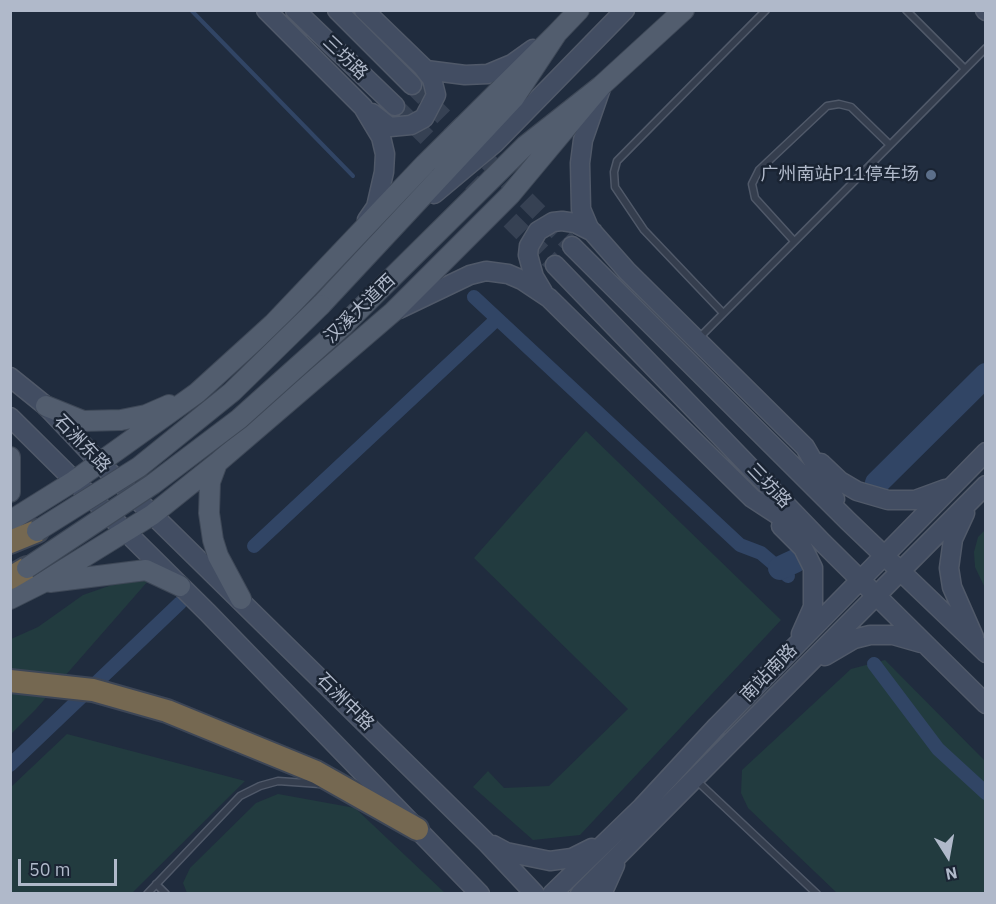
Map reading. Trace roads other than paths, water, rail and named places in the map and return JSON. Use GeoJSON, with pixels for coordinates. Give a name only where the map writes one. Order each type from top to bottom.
{"type":"FeatureCollection","features":[{"type":"Feature","properties":{"kind":"highway"},"geometry":{"type":"LineString","coordinates":[[10,543],[38,531]]}},
{"type":"Feature","properties":{"kind":"highway"},"geometry":{"type":"LineString","coordinates":[[10,681],[93,690],[167,711],[316,772],[417,829]]}},
{"type":"Feature","properties":{"kind":"main road"},"geometry":{"type":"LineString","coordinates":[[266,10],[363,107],[390,127],[411,125],[424,118],[436,95],[432,78],[422,66]]}},
{"type":"Feature","properties":{"kind":"main road","name":"三坊路"},"geometry":{"type":"LineString","coordinates":[[295,10],[394,106]]}},
{"type":"Feature","properties":{"kind":"main road","name":"三坊路"},"geometry":{"type":"LineString","coordinates":[[337,10],[412,85]]}},
{"type":"Feature","properties":{"kind":"main road"},"geometry":{"type":"LineString","coordinates":[[364,10],[426,70],[447,74],[488,74],[512,64],[557,33]]}},
{"type":"Feature","properties":{"kind":"main road","name":"汉溪大道西"},"geometry":{"type":"LineString","coordinates":[[38,531],[139,467],[232,392],[321,305],[514,98],[557,33],[579,10]]}},
{"type":"Feature","properties":{"kind":"main road"},"geometry":{"type":"LineString","coordinates":[[395,226],[495,143],[625,10]]}},
{"type":"Feature","properties":{"kind":"main road","name":"汉溪大道西"},"geometry":{"type":"LineString","coordinates":[[22,576],[153,484],[230,426],[344,325],[525,146],[602,86],[684,10]]}},
{"type":"Feature","properties":{"kind":"main road"},"geometry":{"type":"LineString","coordinates":[[10,521],[74,481],[196,393],[273,324],[557,33]]}},
{"type":"Feature","properties":{"kind":"main road"},"geometry":{"type":"LineString","coordinates":[[602,86],[583,140],[580,171],[581,209],[593,232],[605,248],[696,341],[840,481],[857,491],[888,500],[915,500],[945,489],[963,475]]}},
{"type":"Feature","properties":{"kind":"main road"},"geometry":{"type":"LineString","coordinates":[[10,599],[22,576],[126,532],[152,515],[212,468],[393,312],[510,195],[602,86]]}},
{"type":"Feature","properties":{"kind":"main road"},"geometry":{"type":"LineString","coordinates":[[359,234],[376,207],[385,154],[381,137],[363,107]]}},
{"type":"Feature","properties":{"kind":"main road"},"geometry":{"type":"LineString","coordinates":[[546,297],[529,264],[529,246],[533,237],[544,226],[553,222],[575,223],[593,232]]}},
{"type":"Feature","properties":{"kind":"main road","name":"三坊路"},"geometry":{"type":"LineString","coordinates":[[573,246],[848,521],[981,649]]}},
{"type":"Feature","properties":{"kind":"main road","name":"三坊路"},"geometry":{"type":"LineString","coordinates":[[555,265],[961,683],[986,704]]}},
{"type":"Feature","properties":{"kind":"main road"},"geometry":{"type":"LineString","coordinates":[[393,312],[470,275],[486,271],[508,274],[546,297],[803,548],[813,568],[813,607],[795,647]]}},
{"type":"Feature","properties":{"kind":"main road","name":"石洲东路"},"geometry":{"type":"LineString","coordinates":[[10,377],[46,406],[152,515]]}},
{"type":"Feature","properties":{"kind":"main road"},"geometry":{"type":"LineString","coordinates":[[46,406],[83,421],[121,420],[146,415],[196,393]]}},
{"type":"Feature","properties":{"kind":"main road","name":"石洲东路"},"geometry":{"type":"LineString","coordinates":[[10,417],[126,532]]}},
{"type":"Feature","properties":{"kind":"main road"},"geometry":{"type":"LineString","coordinates":[[163,419],[153,444],[157,457],[167,469],[184,476],[212,468]]}},
{"type":"Feature","properties":{"kind":"main road"},"geometry":{"type":"LineString","coordinates":[[805,447],[848,521]]}},
{"type":"Feature","properties":{"kind":"main road","name":"南站南路"},"geometry":{"type":"LineString","coordinates":[[552,894],[986,452]]}},
{"type":"Feature","properties":{"kind":"main road"},"geometry":{"type":"LineString","coordinates":[[10,457],[13,479],[10,492]]}},
{"type":"Feature","properties":{"kind":"main road"},"geometry":{"type":"LineString","coordinates":[[212,468],[209,513],[213,540],[218,556],[241,599],[216,621]]}},
{"type":"Feature","properties":{"kind":"main road"},"geometry":{"type":"LineString","coordinates":[[980,490],[953,539],[949,568],[952,587],[981,649]]}},
{"type":"Feature","properties":{"kind":"main road","name":"南站南路"},"geometry":{"type":"LineString","coordinates":[[580,894],[980,490]]}},
{"type":"Feature","properties":{"kind":"main road"},"geometry":{"type":"LineString","coordinates":[[752,498],[771,513],[824,543]]}},
{"type":"Feature","properties":{"kind":"main road","name":"石洲中路"},"geometry":{"type":"LineString","coordinates":[[152,515],[241,599],[487,843],[535,894]]}},
{"type":"Feature","properties":{"kind":"main road","name":"石洲中路"},"geometry":{"type":"LineString","coordinates":[[126,532],[216,621],[480,894]]}},
{"type":"Feature","properties":{"kind":"main road"},"geometry":{"type":"LineString","coordinates":[[22,576],[146,570],[180,586]]}},
{"type":"Feature","properties":{"kind":"main road"},"geometry":{"type":"LineString","coordinates":[[801,671],[854,639],[893,635],[924,644]]}},
{"type":"Feature","properties":{"kind":"main road"},"geometry":{"type":"LineString","coordinates":[[961,683],[986,713]]}},
{"type":"Feature","properties":{"kind":"main road"},"geometry":{"type":"LineString","coordinates":[[487,843],[506,852],[550,861],[573,858],[607,840]]}},
{"type":"Feature","properties":{"kind":"main road"},"geometry":{"type":"LineString","coordinates":[[602,894],[620,854]]}},
{"type":"Feature","properties":{"kind":"lane"},"geometry":{"type":"LineString","coordinates":[[723,313],[644,230],[615,187],[614,172],[617,161],[766,10]]}},
{"type":"Feature","properties":{"kind":"lane"},"geometry":{"type":"LineString","coordinates":[[906,10],[965,69]]}},
{"type":"Feature","properties":{"kind":"lane"},"geometry":{"type":"LineString","coordinates":[[696,341],[986,48]]}},
{"type":"Feature","properties":{"kind":"lane"},"geometry":{"type":"LineString","coordinates":[[794,241],[755,198],[752,184],[759,170],[827,106],[839,104],[851,107],[890,145]]}},
{"type":"Feature","properties":{"kind":"lane"},"geometry":{"type":"LineString","coordinates":[[694,778],[817,894]]}},
{"type":"Feature","properties":{"kind":"lane"},"geometry":{"type":"LineString","coordinates":[[147,894],[240,796],[278,781],[342,786]]}},
{"type":"Feature","properties":{"kind":"lane"},"geometry":{"type":"LineString","coordinates":[[156,884],[166,894]]}},
{"type":"Feature","properties":{"kind":"waterway"},"geometry":{"type":"LineString","coordinates":[[191,10],[353,176]]}},
{"type":"Feature","properties":{"kind":"waterway"},"geometry":{"type":"LineString","coordinates":[[474,297],[740,545],[761,553],[788,576]]}},
{"type":"Feature","properties":{"kind":"waterway"},"geometry":{"type":"LineString","coordinates":[[254,546],[497,319]]}},
{"type":"Feature","properties":{"kind":"waterway"},"geometry":{"type":"LineString","coordinates":[[877,483],[986,375]]}},
{"type":"Feature","properties":{"kind":"waterway"},"geometry":{"type":"LineString","coordinates":[[780,568],[795,561]]}},
{"type":"Feature","properties":{"kind":"waterway"},"geometry":{"type":"LineString","coordinates":[[10,765],[180,603]]}},
{"type":"Feature","properties":{"kind":"waterway"},"geometry":{"type":"LineString","coordinates":[[874,664],[938,749],[986,793]]}},
{"type":"Feature","properties":{"kind":"tunnel"},"geometry":{"type":"LineString","coordinates":[[412,85],[572,246]]}},
{"type":"Feature","properties":{"kind":"tunnel"},"geometry":{"type":"LineString","coordinates":[[395,106],[555,265]]}},
{"type":"Feature","properties":{"kind":"place","name":"广州南站P11停车场"},"geometry":{"type":"Point","coordinates":[931,175]}}]}
